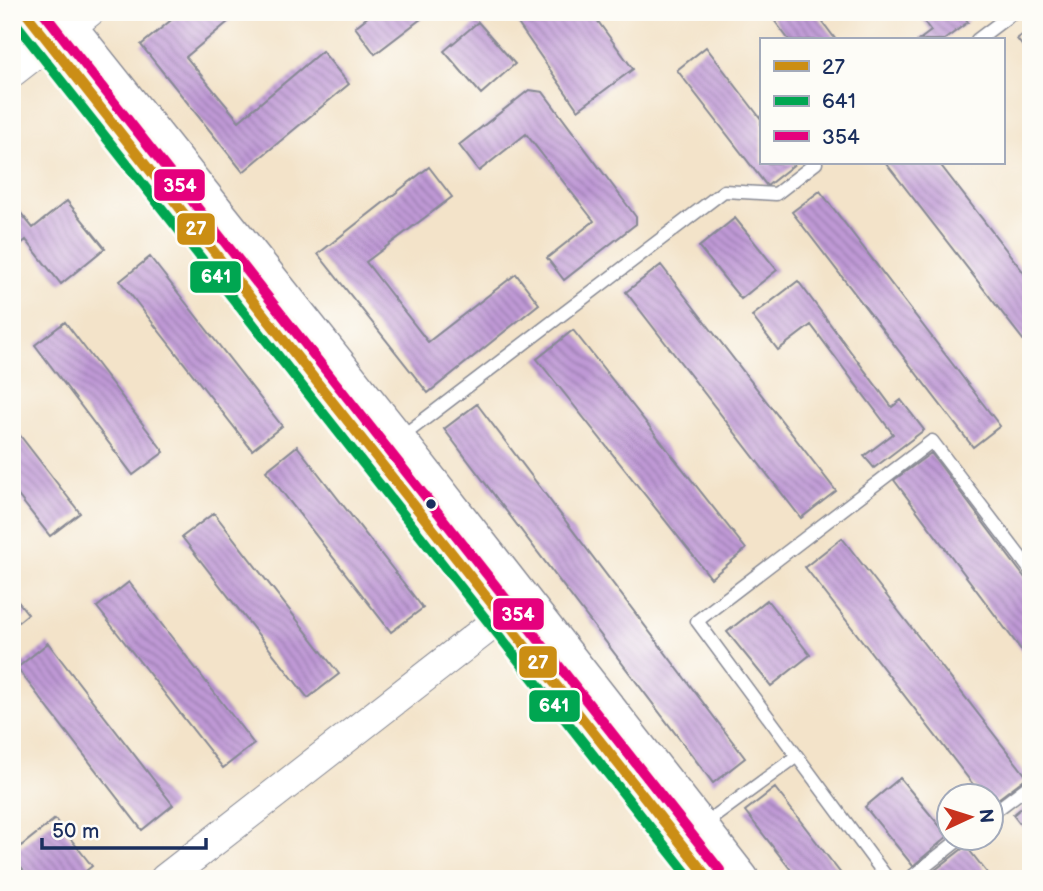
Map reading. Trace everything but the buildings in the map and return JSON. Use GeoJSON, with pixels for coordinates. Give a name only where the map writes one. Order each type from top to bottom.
{"type":"FeatureCollection","features":[{"type":"Feature","properties":{"kind":"main road"},"geometry":{"type":"LineString","coordinates":[[48,23],[691,835],[741,879]]}},
{"type":"Feature","properties":{"kind":"main road"},"geometry":{"type":"LineString","coordinates":[[691,835],[709,879]]}},
{"type":"Feature","properties":{"kind":"street"},"geometry":{"type":"LineString","coordinates":[[12,72],[48,23]]}},
{"type":"Feature","properties":{"kind":"street"},"geometry":{"type":"LineString","coordinates":[[164,879],[513,609]]}},
{"type":"Feature","properties":{"kind":"lane"},"geometry":{"type":"LineString","coordinates":[[980,38],[1014,12]]}},
{"type":"Feature","properties":{"kind":"lane"},"geometry":{"type":"LineString","coordinates":[[387,448],[724,191],[776,194],[816,164]]}},
{"type":"Feature","properties":{"kind":"lane"},"geometry":{"type":"LineString","coordinates":[[888,879],[697,621],[932,441],[1031,571]]}},
{"type":"Feature","properties":{"kind":"lane"},"geometry":{"type":"LineString","coordinates":[[691,835],[797,756]]}},
{"type":"Feature","properties":{"kind":"lane"},"geometry":{"type":"LineString","coordinates":[[1004,805],[1031,784]]}},
{"type":"Feature","properties":{"kind":"lane"},"geometry":{"type":"LineString","coordinates":[[909,879],[943,852]]}},
{"type":"Feature","properties":{"kind":"transit line","name":"27"},"geometry":{"type":"LineString","coordinates":[[25,12],[709,879]]}},
{"type":"Feature","properties":{"kind":"transit line","name":"354"},"geometry":{"type":"LineString","coordinates":[[43,12],[720,870]]}},
{"type":"Feature","properties":{"kind":"transit line","name":"641"},"geometry":{"type":"LineString","coordinates":[[14,21],[691,879]]}}]}
